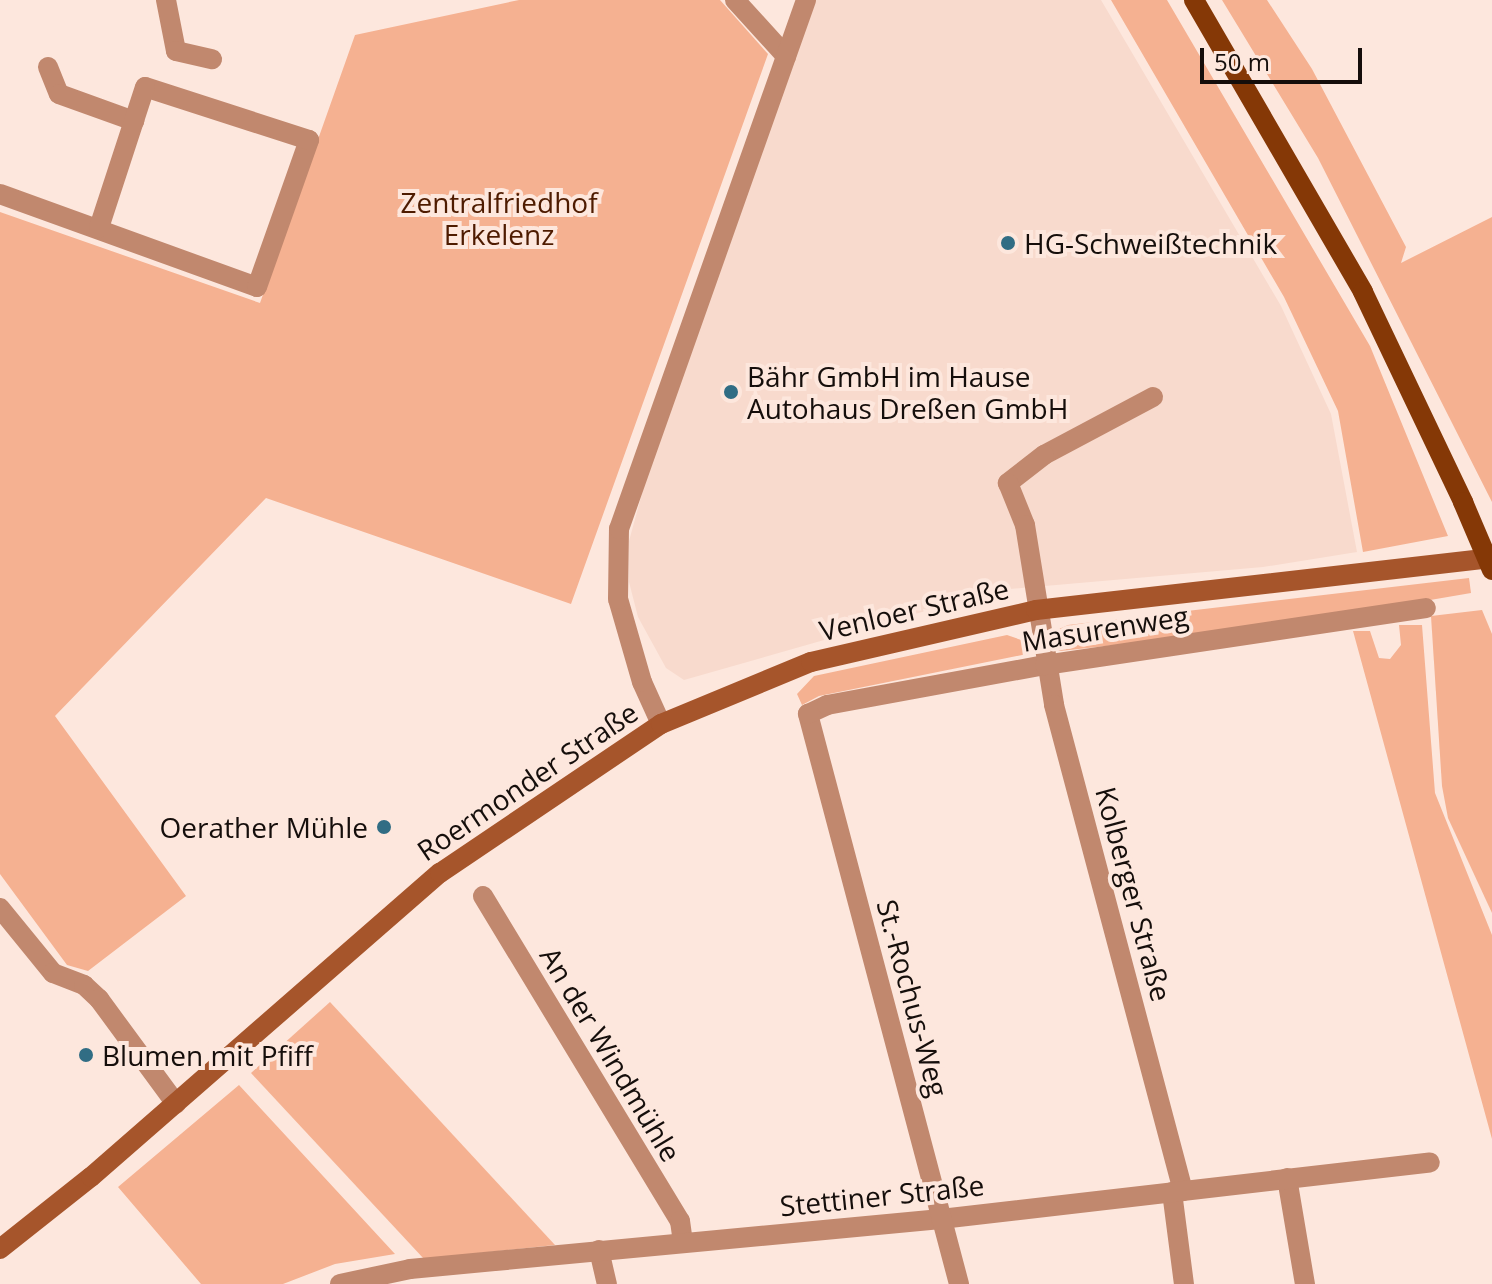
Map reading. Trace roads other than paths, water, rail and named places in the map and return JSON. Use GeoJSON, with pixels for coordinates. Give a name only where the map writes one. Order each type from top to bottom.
{"type":"FeatureCollection","features":[{"type":"Feature","properties":{"kind":"main road"},"geometry":{"type":"LineString","coordinates":[[1194,0],[1363,292],[1492,570]]}},
{"type":"Feature","properties":{"kind":"main road"},"geometry":{"type":"LineString","coordinates":[[1036,610],[1492,558]]}},
{"type":"Feature","properties":{"kind":"main road","name":"Venloer Straße"},"geometry":{"type":"LineString","coordinates":[[661,724],[811,662],[1036,610]]}},
{"type":"Feature","properties":{"kind":"main road","name":"Roermonder Straße"},"geometry":{"type":"LineString","coordinates":[[0,1249],[176,1104],[440,873],[661,724]]}},
{"type":"Feature","properties":{"kind":"street"},"geometry":{"type":"LineString","coordinates":[[166,0],[176,51],[212,59]]}},
{"type":"Feature","properties":{"kind":"street"},"geometry":{"type":"LineString","coordinates":[[735,0],[786,56]]}},
{"type":"Feature","properties":{"kind":"street","name":"Roermonder Straße"},"geometry":{"type":"LineString","coordinates":[[661,724],[618,599],[619,529],[806,0]]}},
{"type":"Feature","properties":{"kind":"street"},"geometry":{"type":"LineString","coordinates":[[48,67],[59,94],[134,121]]}},
{"type":"Feature","properties":{"kind":"street"},"geometry":{"type":"LineString","coordinates":[[0,194],[257,287],[309,140],[145,87],[99,228]]}},
{"type":"Feature","properties":{"kind":"street","name":"Venloer Straße"},"geometry":{"type":"LineString","coordinates":[[1036,610],[1025,525],[1008,483],[1044,455],[1153,397]]}},
{"type":"Feature","properties":{"kind":"street","name":"Masurenweg"},"geometry":{"type":"LineString","coordinates":[[813,727],[808,714],[827,705],[1045,665],[1426,608]]}},
{"type":"Feature","properties":{"kind":"street","name":"Kolberger Straße"},"geometry":{"type":"LineString","coordinates":[[1036,610],[1045,665],[1178,1191],[1184,1284]]}},
{"type":"Feature","properties":{"kind":"street","name":"St.-Rochus-Weg"},"geometry":{"type":"LineString","coordinates":[[813,727],[959,1284]]}},
{"type":"Feature","properties":{"kind":"street","name":"An der Windmühle"},"geometry":{"type":"LineString","coordinates":[[483,896],[680,1221],[683,1243]]}},
{"type":"Feature","properties":{"kind":"street"},"geometry":{"type":"LineString","coordinates":[[0,908],[53,973],[84,985],[99,999],[176,1104]]}},
{"type":"Feature","properties":{"kind":"street","name":"Stettiner Straße"},"geometry":{"type":"LineString","coordinates":[[340,1284],[410,1269],[941,1219],[1430,1162]]}},
{"type":"Feature","properties":{"kind":"street"},"geometry":{"type":"LineString","coordinates":[[1287,1178],[1305,1284]]}},
{"type":"Feature","properties":{"kind":"street"},"geometry":{"type":"LineString","coordinates":[[599,1250],[607,1284]]}},
{"type":"Feature","properties":{"kind":"place","name":"HG-Schweißtechnik"},"geometry":{"type":"Point","coordinates":[1008,243]}},
{"type":"Feature","properties":{"kind":"place","name":"Bähr GmbH im Hause Autohaus Dreßen GmbH"},"geometry":{"type":"Point","coordinates":[731,392]}},
{"type":"Feature","properties":{"kind":"place","name":"Oerather Mühle"},"geometry":{"type":"Point","coordinates":[384,827]}},
{"type":"Feature","properties":{"kind":"place","name":"Blumen mit Pfiff"},"geometry":{"type":"Point","coordinates":[86,1055]}},
{"type":"Feature","properties":{"kind":"park label","name":"Zentralfriedhof Erkelenz"},"geometry":{"type":"Point","coordinates":[499,218]}}]}
